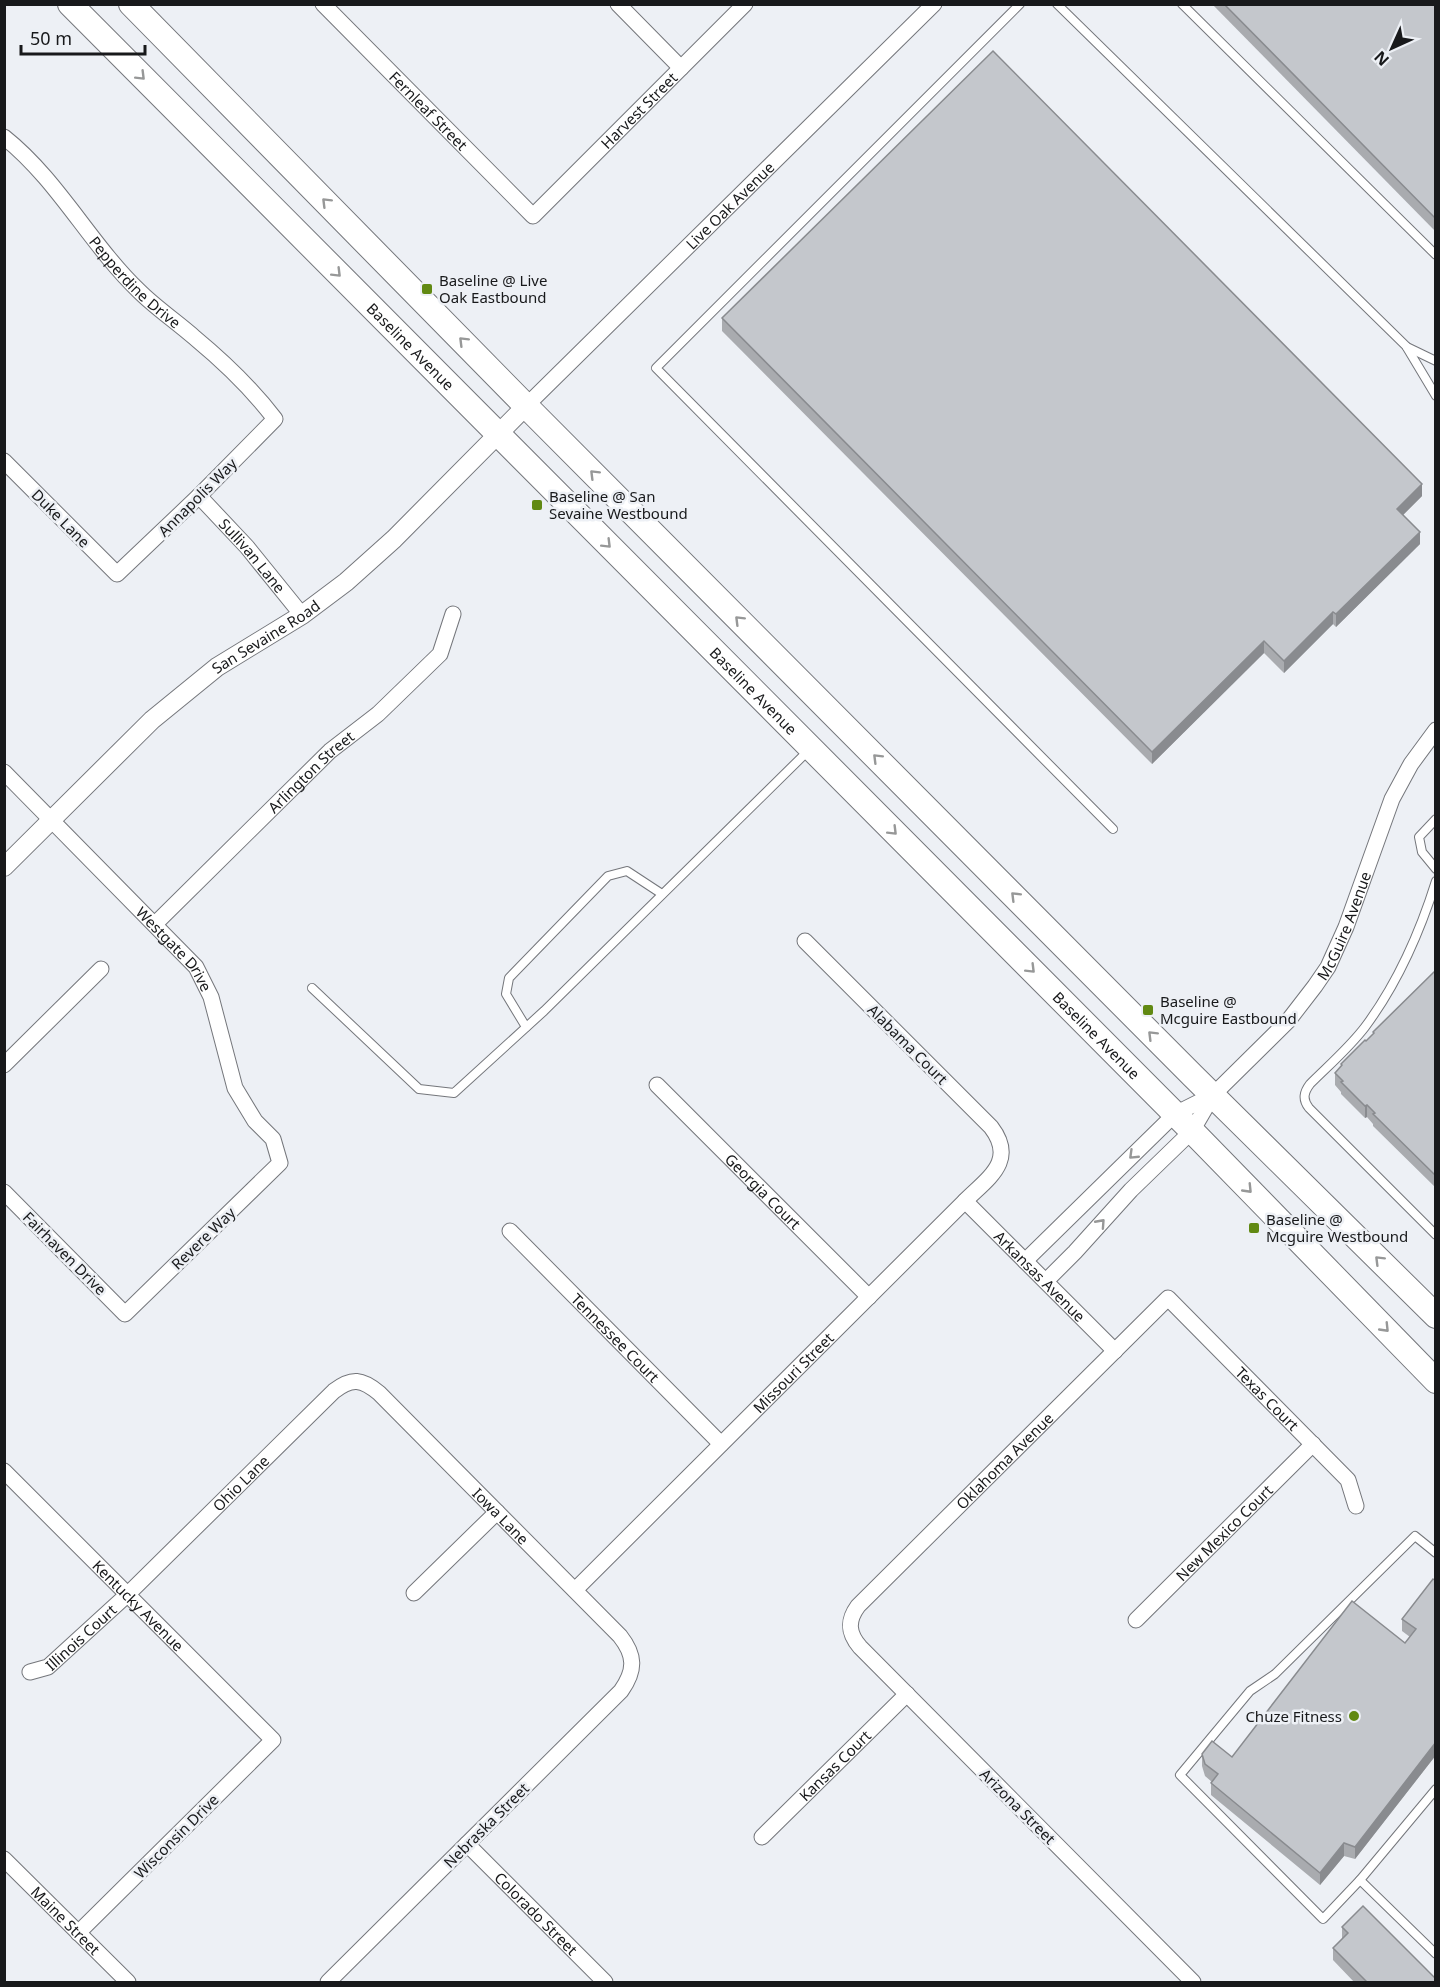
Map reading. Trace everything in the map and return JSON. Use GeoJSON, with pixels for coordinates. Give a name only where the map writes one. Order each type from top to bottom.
{"type":"FeatureCollection","features":[{"type":"Feature","properties":{"kind":"main road","name":"Baseline Avenue"},"geometry":{"type":"LineString","coordinates":[[70,4],[1184,1122],[1436,1381]]}},
{"type":"Feature","properties":{"kind":"main road"},"geometry":{"type":"LineString","coordinates":[[131,4],[526,406],[1436,1316]]}},
{"type":"Feature","properties":{"kind":"street","name":"Fernleaf Street"},"geometry":{"type":"LineString","coordinates":[[323,4],[533,216]]}},
{"type":"Feature","properties":{"kind":"street"},"geometry":{"type":"LineString","coordinates":[[618,4],[681,68]]}},
{"type":"Feature","properties":{"kind":"street","name":"Harvest Street"},"geometry":{"type":"LineString","coordinates":[[533,216],[745,4]]}},
{"type":"Feature","properties":{"kind":"street","name":"Live Oak Avenue"},"geometry":{"type":"LineString","coordinates":[[526,406],[934,4]]}},
{"type":"Feature","properties":{"kind":"street","name":"Pepperdine Drive"},"geometry":{"type":"LineString","coordinates":[[4,137],[19,148],[53,187],[105,255],[140,292],[256,394],[275,419]]}},
{"type":"Feature","properties":{"kind":"street","name":"San Sevaine Road"},"geometry":{"type":"LineString","coordinates":[[4,867],[152,720],[217,667],[302,615],[346,582],[394,539],[526,406]]}},
{"type":"Feature","properties":{"kind":"street","name":"Annapolis Way"},"geometry":{"type":"LineString","coordinates":[[117,574],[275,419]]}},
{"type":"Feature","properties":{"kind":"street","name":"Duke Lane"},"geometry":{"type":"LineString","coordinates":[[4,462],[117,574]]}},
{"type":"Feature","properties":{"kind":"street","name":"Sullivan Lane"},"geometry":{"type":"LineString","coordinates":[[199,496],[247,547],[302,615]]}},
{"type":"Feature","properties":{"kind":"street","name":"Arlington Street"},"geometry":{"type":"LineString","coordinates":[[155,924],[330,751],[378,714],[440,654],[453,614]]}},
{"type":"Feature","properties":{"kind":"street","name":"McGuire Avenue"},"geometry":{"type":"LineString","coordinates":[[1025,1261],[1184,1122],[1302,1005],[1328,967],[1361,889],[1392,799],[1411,764],[1436,730]]}},
{"type":"Feature","properties":{"kind":"street","name":"Westgate Drive"},"geometry":{"type":"LineString","coordinates":[[4,772],[196,967],[211,997],[235,1088],[255,1122],[273,1139],[280,1162]]}},
{"type":"Feature","properties":{"kind":"street","name":"Alabama Court"},"geometry":{"type":"LineString","coordinates":[[806,941],[991,1127],[1003,1152]]}},
{"type":"Feature","properties":{"kind":"street"},"geometry":{"type":"LineString","coordinates":[[4,1065],[101,969]]}},
{"type":"Feature","properties":{"kind":"street","name":"Georgia Court"},"geometry":{"type":"LineString","coordinates":[[657,1084],[869,1297]]}},
{"type":"Feature","properties":{"kind":"street","name":"McGuire Avenue"},"geometry":{"type":"LineString","coordinates":[[1046,1281],[1076,1252],[1131,1190],[1184,1122],[1213,1095]]}},
{"type":"Feature","properties":{"kind":"street","name":"Missouri Street"},"geometry":{"type":"LineString","coordinates":[[575,1590],[965,1201],[991,1174],[1003,1152]]}},
{"type":"Feature","properties":{"kind":"street","name":"Revere Way"},"geometry":{"type":"LineString","coordinates":[[125,1314],[280,1162]]}},
{"type":"Feature","properties":{"kind":"street","name":"Fairhaven Drive"},"geometry":{"type":"LineString","coordinates":[[4,1192],[125,1314]]}},
{"type":"Feature","properties":{"kind":"street","name":"Arkansas Avenue"},"geometry":{"type":"LineString","coordinates":[[965,1201],[1115,1351]]}},
{"type":"Feature","properties":{"kind":"street","name":"Tennessee Court"},"geometry":{"type":"LineString","coordinates":[[510,1231],[721,1444]]}},
{"type":"Feature","properties":{"kind":"street","name":"Oklahoma Avenue"},"geometry":{"type":"LineString","coordinates":[[849,1626],[850,1619],[858,1606],[1168,1298]]}},
{"type":"Feature","properties":{"kind":"street","name":"Texas Court"},"geometry":{"type":"LineString","coordinates":[[1168,1298],[1348,1480],[1356,1506]]}},
{"type":"Feature","properties":{"kind":"street","name":"Iowa Lane"},"geometry":{"type":"LineString","coordinates":[[357,1381],[372,1387],[379,1393],[575,1590],[626,1644],[633,1662]]}},
{"type":"Feature","properties":{"kind":"street","name":"Ohio Lane"},"geometry":{"type":"LineString","coordinates":[[128,1594],[334,1391],[349,1382],[357,1381]]}},
{"type":"Feature","properties":{"kind":"street","name":"New Mexico Court"},"geometry":{"type":"LineString","coordinates":[[1136,1620],[1313,1444]]}},
{"type":"Feature","properties":{"kind":"street","name":"Kentucky Avenue"},"geometry":{"type":"LineString","coordinates":[[4,1471],[273,1740]]}},
{"type":"Feature","properties":{"kind":"street"},"geometry":{"type":"LineString","coordinates":[[414,1593],[497,1512]]}},
{"type":"Feature","properties":{"kind":"street","name":"Illinois Court"},"geometry":{"type":"LineString","coordinates":[[30,1672],[48,1666],[128,1594]]}},
{"type":"Feature","properties":{"kind":"street","name":"Arizona Street"},"geometry":{"type":"LineString","coordinates":[[849,1626],[851,1634],[860,1647],[1193,1983]]}},
{"type":"Feature","properties":{"kind":"street","name":"Nebraska Street"},"geometry":{"type":"LineString","coordinates":[[328,1983],[621,1691],[627,1683],[633,1662]]}},
{"type":"Feature","properties":{"kind":"street","name":"Kansas Court"},"geometry":{"type":"LineString","coordinates":[[762,1836],[907,1694]]}},
{"type":"Feature","properties":{"kind":"street","name":"Wisconsin Drive"},"geometry":{"type":"LineString","coordinates":[[78,1933],[273,1740]]}},
{"type":"Feature","properties":{"kind":"street","name":"Colorado Street"},"geometry":{"type":"LineString","coordinates":[[467,1844],[604,1983]]}},
{"type":"Feature","properties":{"kind":"street","name":"Maine Street"},"geometry":{"type":"LineString","coordinates":[[4,1859],[128,1983]]}},
{"type":"Feature","properties":{"kind":"lane"},"geometry":{"type":"LineString","coordinates":[[1020,4],[656,368],[1113,829]]}},
{"type":"Feature","properties":{"kind":"lane"},"geometry":{"type":"LineString","coordinates":[[1057,4],[1406,346],[1436,396]]}},
{"type":"Feature","properties":{"kind":"lane"},"geometry":{"type":"LineString","coordinates":[[1182,4],[1436,255]]}},
{"type":"Feature","properties":{"kind":"lane"},"geometry":{"type":"LineString","coordinates":[[1406,346],[1436,361]]}},
{"type":"Feature","properties":{"kind":"lane"},"geometry":{"type":"LineString","coordinates":[[312,987],[419,1089],[454,1093],[526,1027],[811,749]]}},
{"type":"Feature","properties":{"kind":"lane"},"geometry":{"type":"LineString","coordinates":[[1436,819],[1419,837],[1422,852],[1436,869]]}},
{"type":"Feature","properties":{"kind":"lane"},"geometry":{"type":"LineString","coordinates":[[526,1027],[506,994],[509,978],[608,876],[627,871],[662,894]]}},
{"type":"Feature","properties":{"kind":"lane"},"geometry":{"type":"LineString","coordinates":[[1436,881],[1410,946],[1376,1011],[1353,1041],[1310,1084],[1304,1096],[1309,1108],[1436,1234]]}},
{"type":"Feature","properties":{"kind":"lane"},"geometry":{"type":"LineString","coordinates":[[1436,1553],[1415,1536],[1275,1674],[1250,1691],[1180,1775],[1323,1918],[1360,1880],[1436,1789]]}},
{"type":"Feature","properties":{"kind":"lane"},"geometry":{"type":"LineString","coordinates":[[1360,1880],[1436,1954]]}},
{"type":"Feature","properties":{"kind":"building"},"geometry":{"type":"Polygon","coordinates":[[[1224,4],[1436,4],[1436,219],[1224,4]]]}},
{"type":"Feature","properties":{"kind":"building"},"geometry":{"type":"Polygon","coordinates":[[[993,51],[1422,484],[1397,509],[1420,532],[1336,614],[1333,612],[1284,661],[1264,641],[1152,752],[722,318],[993,51]]]}},
{"type":"Feature","properties":{"kind":"building"},"geometry":{"type":"Polygon","coordinates":[[[1436,970],[1436,1176],[1373,1114],[1375,1113],[1367,1105],[1365,1106],[1341,1082],[1343,1081],[1335,1073],[1341,1064],[1436,970]]]}},
{"type":"Feature","properties":{"kind":"building","name":"Chuze Fitness"},"geometry":{"type":"Polygon","coordinates":[[[1433,1579],[1436,1581],[1436,1742],[1355,1847],[1344,1843],[1320,1873],[1211,1783],[1218,1774],[1205,1764],[1202,1754],[1212,1741],[1232,1757],[1352,1601],[1405,1643],[1416,1629],[1402,1619],[1433,1579]]]}},
{"type":"Feature","properties":{"kind":"building"},"geometry":{"type":"Polygon","coordinates":[[[1363,1906],[1436,1979],[1436,1983],[1368,1983],[1333,1948],[1348,1933],[1342,1927],[1363,1906]]]}},
{"type":"Feature","properties":{"kind":"place","name":"Baseline @ Live Oak Eastbound"},"geometry":{"type":"Point","coordinates":[427,289]}},
{"type":"Feature","properties":{"kind":"place","name":"Baseline @ San Sevaine Westbound"},"geometry":{"type":"Point","coordinates":[537,505]}},
{"type":"Feature","properties":{"kind":"place","name":"Baseline @ Mcguire Eastbound"},"geometry":{"type":"Point","coordinates":[1148,1010]}},
{"type":"Feature","properties":{"kind":"place","name":"Baseline @ Mcguire Westbound"},"geometry":{"type":"Point","coordinates":[1254,1228]}},
{"type":"Feature","properties":{"kind":"place","name":"Chuze Fitness"},"geometry":{"type":"Point","coordinates":[1354,1716]}}]}
